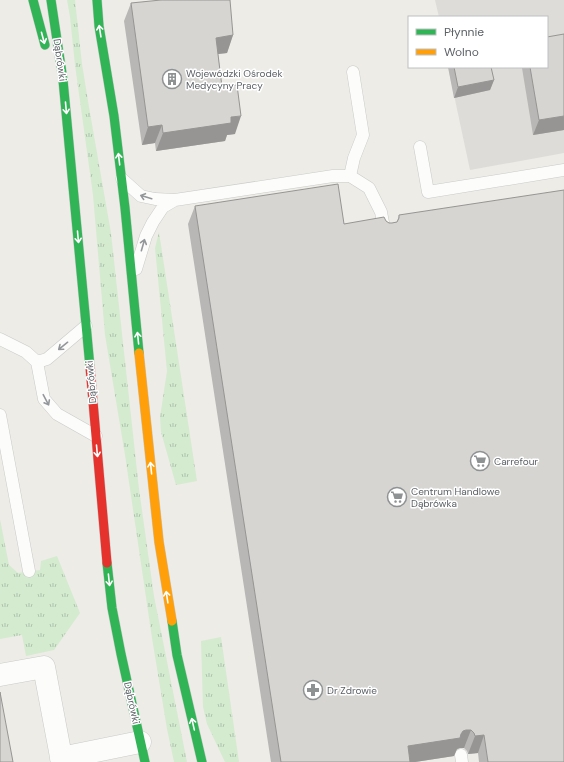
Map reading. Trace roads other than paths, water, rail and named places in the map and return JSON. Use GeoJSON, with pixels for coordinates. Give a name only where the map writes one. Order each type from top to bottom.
{"type":"FeatureCollection","features":[{"type":"Feature","properties":{"kind":"main road"},"geometry":{"type":"LineString","coordinates":[[33,0],[48,57],[63,80]]}},
{"type":"Feature","properties":{"kind":"main road","name":"Dąbrówki"},"geometry":{"type":"LineString","coordinates":[[51,0],[63,80],[112,608],[142,752]]}},
{"type":"Feature","properties":{"kind":"main road"},"geometry":{"type":"LineString","coordinates":[[97,0],[99,26],[114,116],[122,179],[147,439],[159,542],[177,655],[202,762]]}},
{"type":"Feature","properties":{"kind":"street"},"geometry":{"type":"LineString","coordinates":[[0,675],[44,667],[62,760],[142,752]]}},
{"type":"Feature","properties":{"kind":"lane"},"geometry":{"type":"LineString","coordinates":[[350,176],[354,158],[363,135],[353,72]]}},
{"type":"Feature","properties":{"kind":"lane"},"geometry":{"type":"LineString","coordinates":[[420,147],[428,192],[564,170]]}},
{"type":"Feature","properties":{"kind":"lane"},"geometry":{"type":"LineString","coordinates":[[122,179],[141,196],[155,199],[175,200],[333,176],[350,176],[369,188],[381,212],[385,234]]}},
{"type":"Feature","properties":{"kind":"lane"},"geometry":{"type":"LineString","coordinates":[[132,283],[146,236],[153,222],[163,207],[175,200]]}},
{"type":"Feature","properties":{"kind":"lane"},"geometry":{"type":"LineString","coordinates":[[37,362],[47,359],[86,326]]}},
{"type":"Feature","properties":{"kind":"lane"},"geometry":{"type":"LineString","coordinates":[[0,339],[26,352],[37,362],[44,399],[57,414],[96,436]]}},
{"type":"Feature","properties":{"kind":"lane"},"geometry":{"type":"LineString","coordinates":[[0,415],[29,570]]}},
{"type":"Feature","properties":{"kind":"place","name":"Wojewódzki Ośrodek Medycyny Pracy"},"geometry":{"type":"Point","coordinates":[172,79]}},
{"type":"Feature","properties":{"kind":"place","name":"Carrefour"},"geometry":{"type":"Point","coordinates":[480,461]}},
{"type":"Feature","properties":{"kind":"place","name":"Centrum Handlowe Dąbrówka"},"geometry":{"type":"Point","coordinates":[397,497]}},
{"type":"Feature","properties":{"kind":"place","name":"Dr Zdrowie"},"geometry":{"type":"Point","coordinates":[313,690]}}]}
